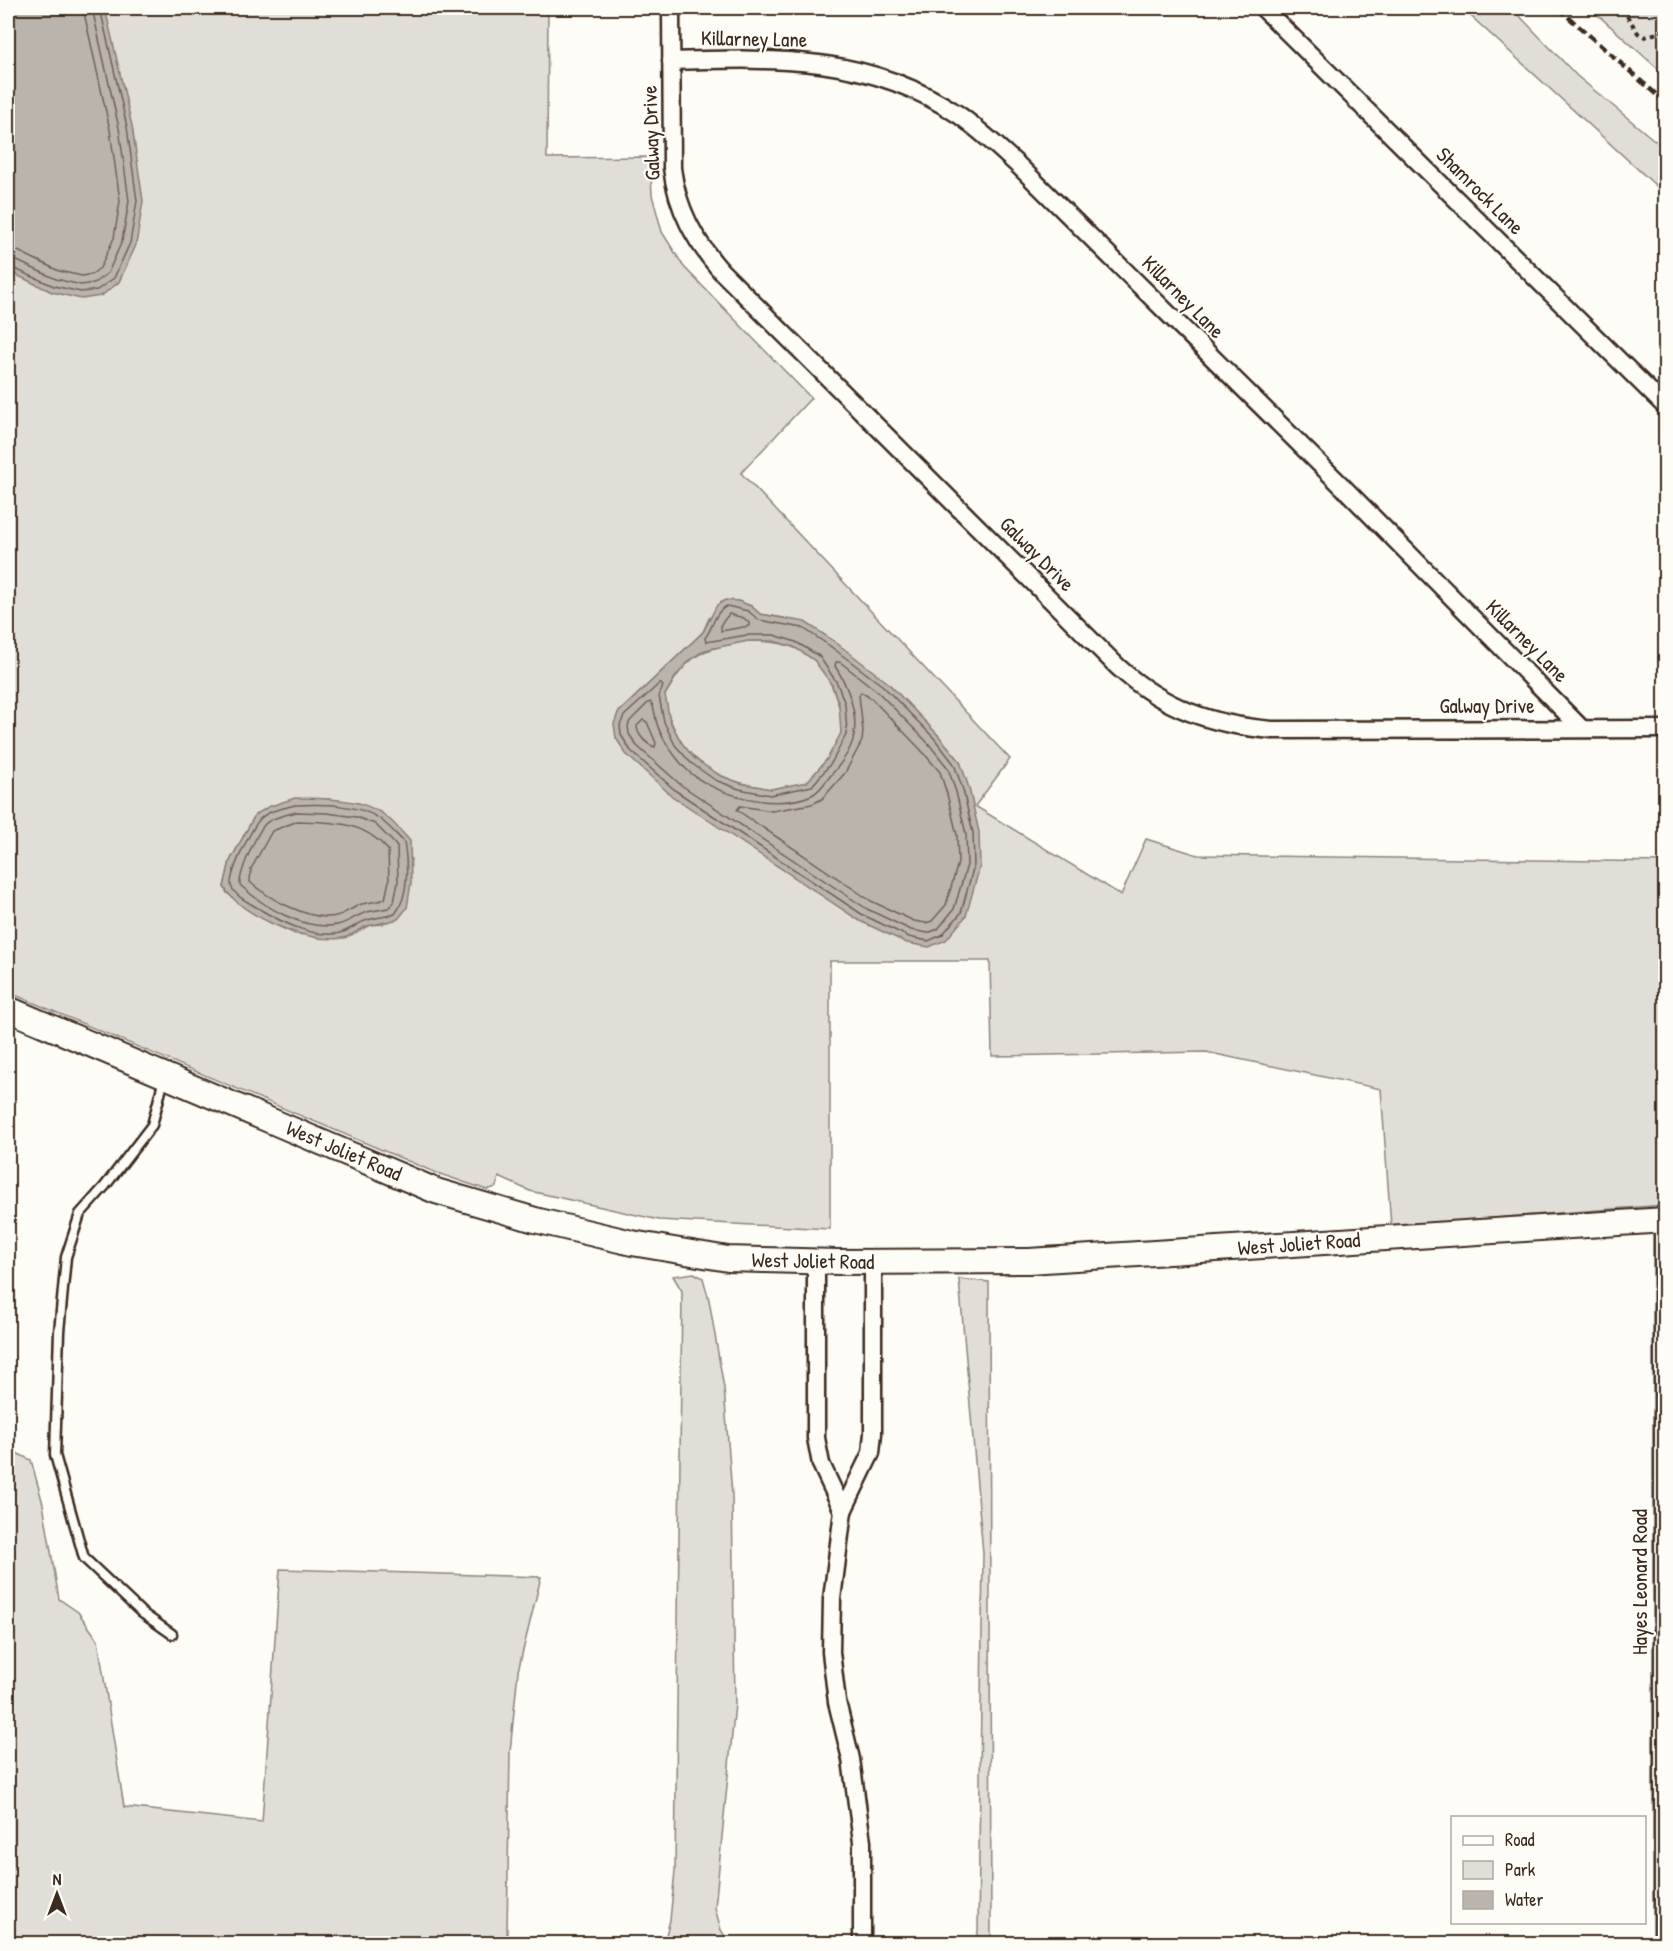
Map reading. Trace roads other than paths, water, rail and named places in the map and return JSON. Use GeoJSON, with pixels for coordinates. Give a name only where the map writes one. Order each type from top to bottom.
{"type":"FeatureCollection","features":[{"type":"Feature","properties":{"kind":"main road","name":"West Joliet Road"},"geometry":{"type":"LineString","coordinates":[[8,1009],[436,1191],[535,1220],[632,1243],[728,1259],[816,1262],[1029,1261],[1664,1220]]}},
{"type":"Feature","properties":{"kind":"street","name":"Galway Drive"},"geometry":{"type":"LineString","coordinates":[[671,8],[674,185],[684,215],[699,244],[738,288],[1118,667],[1147,691],[1178,708],[1212,720],[1252,728],[1296,730],[1665,729]]}},
{"type":"Feature","properties":{"kind":"street","name":"Shamrock Lane"},"geometry":{"type":"LineString","coordinates":[[1263,8],[1665,407]]}},
{"type":"Feature","properties":{"kind":"street","name":"Killarney Lane"},"geometry":{"type":"LineString","coordinates":[[671,61],[773,58],[827,64],[852,69],[900,85],[958,115],[986,136],[1027,174],[1581,728]]}},
{"type":"Feature","properties":{"kind":"street","name":"Hayes Leonard Road"},"geometry":{"type":"LineString","coordinates":[[1663,1944],[1664,1220]]}},
{"type":"Feature","properties":{"kind":"street"},"geometry":{"type":"LineString","coordinates":[[816,1262],[816,1438],[821,1464],[843,1512]]}},
{"type":"Feature","properties":{"kind":"street"},"geometry":{"type":"LineString","coordinates":[[862,1944],[862,1842],[851,1759],[837,1702],[831,1652],[832,1599],[843,1512],[871,1453],[873,1262]]}},
{"type":"Feature","properties":{"kind":"lane"},"geometry":{"type":"LineString","coordinates":[[164,1076],[152,1125],[105,1186],[80,1214],[66,1257],[59,1332],[55,1455],[84,1558],[142,1613],[172,1634]]}},
{"type":"Feature","properties":{"kind":"lane"},"geometry":{"type":"LineString","coordinates":[[1664,1220],[1665,1193]]}},
{"type":"Feature","properties":{"kind":"water"},"geometry":{"type":"Polygon","coordinates":[[[8,8],[105,8],[132,126],[143,201],[136,245],[119,282],[101,296],[81,299],[52,292],[8,271],[8,8]]]}},
{"type":"Feature","properties":{"kind":"water"},"geometry":{"type":"Polygon","coordinates":[[[725,600],[738,601],[751,606],[760,614],[805,622],[887,682],[960,761],[979,832],[980,866],[966,916],[946,940],[929,947],[907,943],[860,921],[672,796],[626,754],[616,738],[614,724],[618,713],[703,632],[717,605],[725,600]],[[748,641],[705,650],[691,659],[676,676],[665,695],[670,721],[681,742],[695,759],[719,775],[740,783],[771,789],[807,782],[827,759],[841,733],[839,705],[832,685],[814,660],[794,647],[773,641],[748,641]]]}},
{"type":"Feature","properties":{"kind":"water"},"geometry":{"type":"Polygon","coordinates":[[[295,798],[340,800],[363,804],[387,817],[410,841],[411,883],[407,908],[398,919],[367,926],[346,937],[328,939],[312,937],[277,926],[232,898],[224,887],[230,861],[255,815],[268,807],[295,798]]]}},
{"type":"Feature","properties":{"kind":"railway"},"geometry":{"type":"LineString","coordinates":[[1558,8],[1666,103]]}}]}
